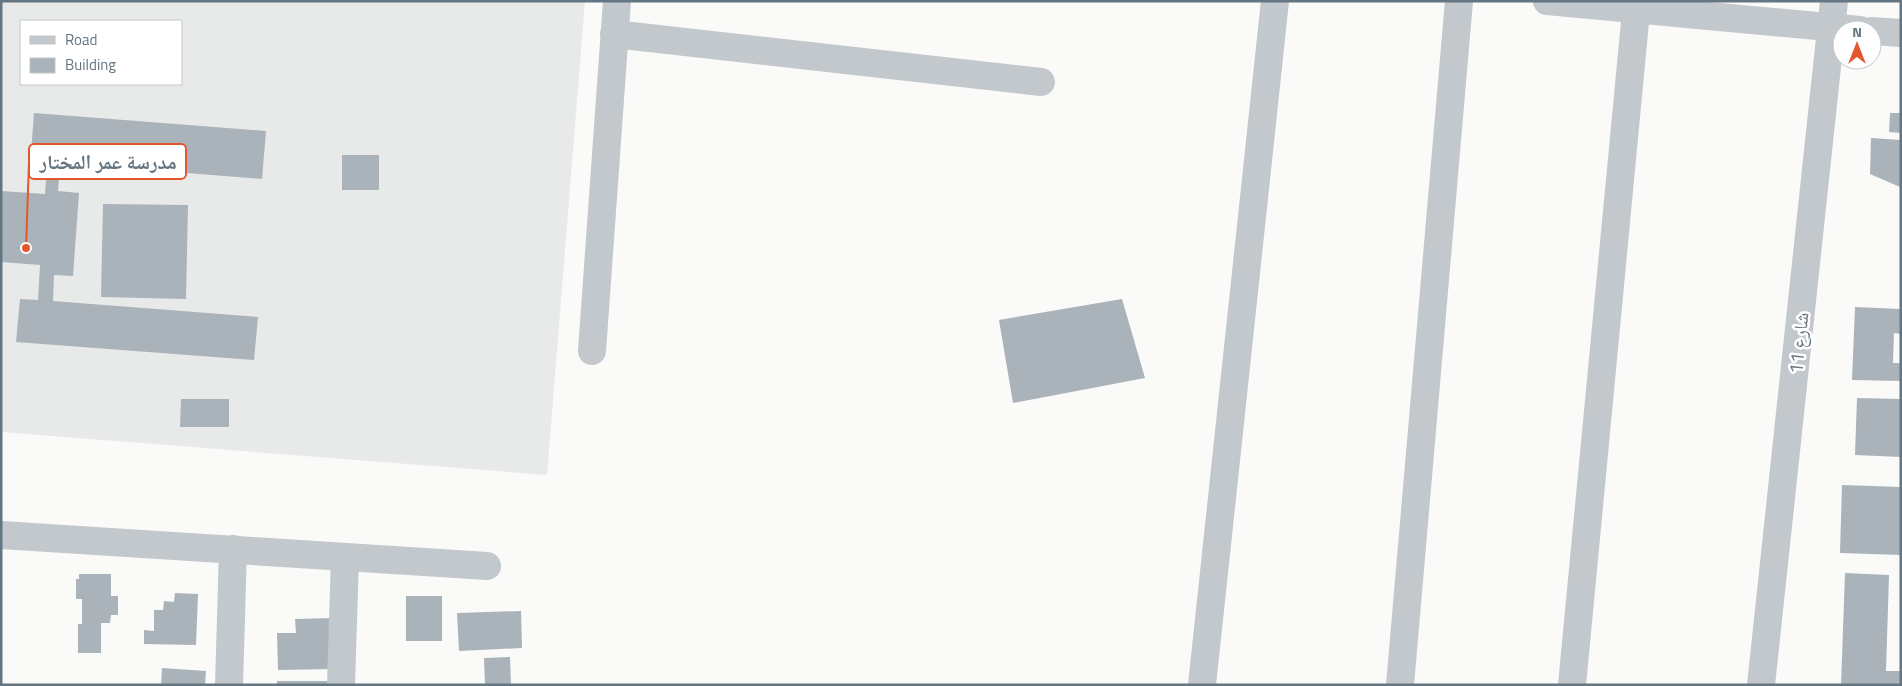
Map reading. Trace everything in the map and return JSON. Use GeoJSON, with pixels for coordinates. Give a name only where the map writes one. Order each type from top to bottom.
{"type":"FeatureCollection","features":[{"type":"Feature","properties":{"kind":"street"},"geometry":{"type":"LineString","coordinates":[[592,351],[616,1]]}},
{"type":"Feature","properties":{"kind":"street"},"geometry":{"type":"LineString","coordinates":[[1202,685],[1275,1]]}},
{"type":"Feature","properties":{"kind":"street"},"geometry":{"type":"LineString","coordinates":[[1400,685],[1459,1]]}},
{"type":"Feature","properties":{"kind":"street"},"geometry":{"type":"LineString","coordinates":[[1547,1],[1636,6],[1831,28]]}},
{"type":"Feature","properties":{"kind":"street","name":"شارع 11"},"geometry":{"type":"LineString","coordinates":[[1761,685],[1834,1]]}},
{"type":"Feature","properties":{"kind":"street"},"geometry":{"type":"LineString","coordinates":[[1572,685],[1636,6]]}},
{"type":"Feature","properties":{"kind":"street"},"geometry":{"type":"LineString","coordinates":[[1882,32],[1901,33]]}},
{"type":"Feature","properties":{"kind":"street"},"geometry":{"type":"LineString","coordinates":[[614,34],[1041,82]]}},
{"type":"Feature","properties":{"kind":"street"},"geometry":{"type":"LineString","coordinates":[[1,535],[487,566]]}},
{"type":"Feature","properties":{"kind":"street"},"geometry":{"type":"LineString","coordinates":[[229,685],[233,549]]}},
{"type":"Feature","properties":{"kind":"street"},"geometry":{"type":"LineString","coordinates":[[341,685],[345,557]]}},
{"type":"Feature","properties":{"kind":"shaded area"},"geometry":{"type":"Polygon","coordinates":[[[1,1],[585,1],[547,475],[1,432],[1,1]]]}},
{"type":"Feature","properties":{"kind":"building"},"geometry":{"type":"Polygon","coordinates":[[[34,113],[266,131],[262,179],[60,163],[58,191],[79,193],[73,276],[54,275],[53,301],[258,317],[254,360],[16,342],[20,299],[38,300],[40,265],[1,262],[1,191],[45,194],[48,154],[31,153],[34,113]]]}},
{"type":"Feature","properties":{"kind":"building"},"geometry":{"type":"Polygon","coordinates":[[[1890,113],[1901,113],[1901,133],[1889,132],[1890,113]]]}},
{"type":"Feature","properties":{"kind":"building"},"geometry":{"type":"Polygon","coordinates":[[[1871,138],[1901,140],[1900,187],[1870,174],[1871,138]]]}},
{"type":"Feature","properties":{"kind":"building"},"geometry":{"type":"Polygon","coordinates":[[[342,155],[379,155],[379,190],[342,190],[342,155]]]}},
{"type":"Feature","properties":{"kind":"building"},"geometry":{"type":"Polygon","coordinates":[[[103,204],[188,205],[186,299],[101,297],[103,204]]]}},
{"type":"Feature","properties":{"kind":"building"},"geometry":{"type":"Polygon","coordinates":[[[1122,299],[1145,378],[1013,403],[999,320],[1122,299]]]}},
{"type":"Feature","properties":{"kind":"building"},"geometry":{"type":"Polygon","coordinates":[[[1855,307],[1901,309],[1901,334],[1894,333],[1893,363],[1901,363],[1901,381],[1852,380],[1855,307]]]}},
{"type":"Feature","properties":{"kind":"building"},"geometry":{"type":"Polygon","coordinates":[[[1857,398],[1901,399],[1901,457],[1855,455],[1857,398]]]}},
{"type":"Feature","properties":{"kind":"building"},"geometry":{"type":"Polygon","coordinates":[[[181,399],[229,399],[229,427],[180,427],[181,399]]]}},
{"type":"Feature","properties":{"kind":"building"},"geometry":{"type":"Polygon","coordinates":[[[1842,485],[1901,487],[1901,555],[1840,553],[1842,485]]]}},
{"type":"Feature","properties":{"kind":"building"},"geometry":{"type":"Polygon","coordinates":[[[1845,573],[1889,575],[1886,671],[1901,671],[1901,685],[1841,685],[1845,573]]]}},
{"type":"Feature","properties":{"kind":"building"},"geometry":{"type":"Polygon","coordinates":[[[79,574],[111,574],[111,596],[118,596],[118,615],[111,615],[110,623],[101,623],[101,653],[78,653],[78,624],[82,624],[82,599],[76,599],[76,579],[79,579],[79,574]]]}},
{"type":"Feature","properties":{"kind":"building"},"geometry":{"type":"Polygon","coordinates":[[[175,593],[198,594],[196,645],[144,644],[144,630],[154,631],[154,610],[163,610],[164,601],[174,602],[175,593]]]}},
{"type":"Feature","properties":{"kind":"building"},"geometry":{"type":"Polygon","coordinates":[[[406,596],[442,596],[442,641],[406,641],[406,596]]]}},
{"type":"Feature","properties":{"kind":"building"},"geometry":{"type":"Polygon","coordinates":[[[521,611],[522,648],[459,651],[457,613],[521,611]]]}},
{"type":"Feature","properties":{"kind":"building"},"geometry":{"type":"Polygon","coordinates":[[[332,618],[333,669],[278,670],[277,633],[296,633],[295,619],[332,618]]]}},
{"type":"Feature","properties":{"kind":"building"},"geometry":{"type":"Polygon","coordinates":[[[510,657],[511,685],[485,685],[484,658],[510,657]]]}},
{"type":"Feature","properties":{"kind":"building"},"geometry":{"type":"Polygon","coordinates":[[[162,668],[206,671],[205,685],[161,685],[162,668]]]}},
{"type":"Feature","properties":{"kind":"building"},"geometry":{"type":"Polygon","coordinates":[[[277,681],[328,681],[328,685],[277,685],[277,681]]]}},
{"type":"Feature","properties":{"kind":"place","name":"مدرسة عمر المختار"},"geometry":{"type":"Point","coordinates":[26,248]}}]}
